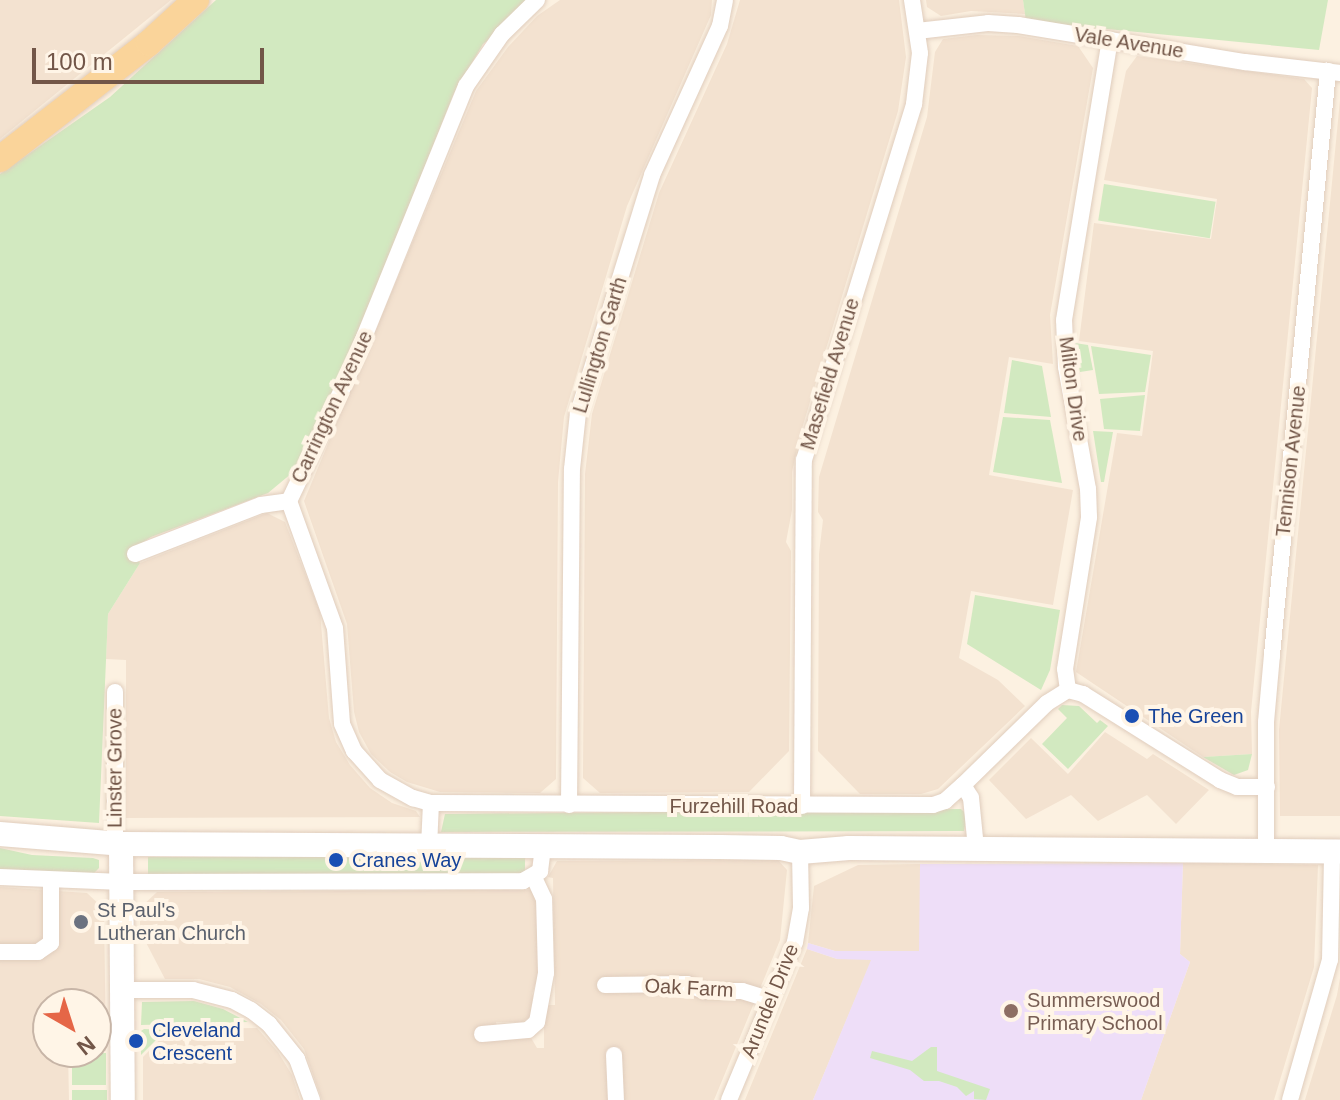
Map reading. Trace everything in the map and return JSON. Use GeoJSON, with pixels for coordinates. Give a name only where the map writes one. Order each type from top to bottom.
{"type":"FeatureCollection","features":[{"type":"Feature","properties":{"kind":"main road"},"geometry":{"type":"LineString","coordinates":[[0,159],[127,61],[196,0]]}},
{"type":"Feature","properties":{"kind":"street","name":"Carrington Avenue"},"geometry":{"type":"LineString","coordinates":[[431,803],[380,780],[354,751],[342,724],[335,628],[289,501],[347,379],[466,86],[502,34],[537,0]]}},
{"type":"Feature","properties":{"kind":"street","name":"Lullington Garth"},"geometry":{"type":"LineString","coordinates":[[569,805],[572,469],[578,413],[652,175],[720,26],[725,0]]}},
{"type":"Feature","properties":{"kind":"street","name":"Masefield Avenue"},"geometry":{"type":"LineString","coordinates":[[802,806],[804,460],[914,104],[919,80],[912,0]]}},
{"type":"Feature","properties":{"kind":"street","name":"Vale Avenue"},"geometry":{"type":"LineString","coordinates":[[917,31],[988,23],[1334,72]]}},
{"type":"Feature","properties":{"kind":"street","name":"Milton Drive"},"geometry":{"type":"LineString","coordinates":[[1068,690],[1065,669],[1089,517],[1088,489],[1066,367],[1064,320],[1110,40]]}},
{"type":"Feature","properties":{"kind":"street","name":"Tennison Avenue"},"geometry":{"type":"LineString","coordinates":[[1266,851],[1271,668],[1334,72]]}},
{"type":"Feature","properties":{"kind":"street"},"geometry":{"type":"LineString","coordinates":[[135,554],[261,505],[289,501]]}},
{"type":"Feature","properties":{"kind":"street"},"geometry":{"type":"LineString","coordinates":[[976,848],[971,798],[963,785],[1047,703],[1068,690],[1083,694],[1220,780],[1237,787],[1267,787]]}},
{"type":"Feature","properties":{"kind":"street","name":"Linster Grove"},"geometry":{"type":"LineString","coordinates":[[115,692],[118,844]]}},
{"type":"Feature","properties":{"kind":"street","name":"Furzehill Road"},"geometry":{"type":"LineString","coordinates":[[431,803],[933,805],[945,801],[963,785]]}},
{"type":"Feature","properties":{"kind":"street"},"geometry":{"type":"LineString","coordinates":[[429,847],[431,803]]}},
{"type":"Feature","properties":{"kind":"street","name":"Furzehill Road"},"geometry":{"type":"LineString","coordinates":[[0,834],[118,844],[781,848],[800,852],[849,848],[1336,851]]}},
{"type":"Feature","properties":{"kind":"street"},"geometry":{"type":"LineString","coordinates":[[118,844],[122,882],[123,1100]]}},
{"type":"Feature","properties":{"kind":"street"},"geometry":{"type":"LineString","coordinates":[[0,877],[122,882],[523,881],[534,878],[540,871],[543,847]]}},
{"type":"Feature","properties":{"kind":"street"},"geometry":{"type":"LineString","coordinates":[[1290,1100],[1330,960],[1336,851]]}},
{"type":"Feature","properties":{"kind":"street","name":"Arundel Drive"},"geometry":{"type":"LineString","coordinates":[[729,1100],[799,926],[800,852]]}},
{"type":"Feature","properties":{"kind":"street"},"geometry":{"type":"LineString","coordinates":[[482,1034],[528,1030],[537,1022],[545,958],[544,899],[534,878]]}},
{"type":"Feature","properties":{"kind":"street"},"geometry":{"type":"LineString","coordinates":[[0,952],[38,952],[51,943],[51,881]]}},
{"type":"Feature","properties":{"kind":"street","name":"Oak Farm"},"geometry":{"type":"LineString","coordinates":[[605,985],[687,984],[704,991],[742,991],[771,1000]]}},
{"type":"Feature","properties":{"kind":"street"},"geometry":{"type":"LineString","coordinates":[[121,990],[193,990],[232,1000],[251,1010],[269,1024],[297,1059],[312,1100]]}},
{"type":"Feature","properties":{"kind":"street"},"geometry":{"type":"LineString","coordinates":[[614,1055],[616,1100]]}},
{"type":"Feature","properties":{"kind":"shaded area"},"geometry":{"type":"Polygon","coordinates":[[[0,0],[171,0],[0,139],[0,0]]]}},
{"type":"Feature","properties":{"kind":"shaded area"},"geometry":{"type":"Polygon","coordinates":[[[560,0],[712,0],[711,15],[627,206],[564,417],[558,482],[556,779],[540,793],[440,792],[407,782],[390,772],[371,754],[359,732],[354,712],[347,624],[304,501],[476,91],[508,47],[537,16],[560,0]]]}},
{"type":"Feature","properties":{"kind":"shaded area"},"geometry":{"type":"Polygon","coordinates":[[[740,0],[899,0],[906,57],[898,111],[800,435],[792,472],[792,510],[786,542],[791,551],[789,751],[749,792],[600,793],[583,778],[585,474],[592,414],[659,193],[727,44],[740,0]]]}},
{"type":"Feature","properties":{"kind":"shaded area"},"geometry":{"type":"Polygon","coordinates":[[[926,0],[1023,0],[1025,14],[971,11],[941,16],[927,7],[926,0]]]}},
{"type":"Feature","properties":{"kind":"shaded area"},"geometry":{"type":"Polygon","coordinates":[[[977,35],[1019,36],[1078,46],[1093,68],[1050,315],[1053,364],[1009,357],[989,475],[1073,490],[1053,605],[971,591],[959,658],[998,680],[1025,706],[938,789],[921,794],[860,794],[818,751],[819,554],[823,520],[818,512],[819,477],[927,117],[935,52],[943,39],[977,35]]]}},
{"type":"Feature","properties":{"kind":"shaded area"},"geometry":{"type":"Polygon","coordinates":[[[1137,56],[1304,79],[1312,88],[1251,712],[1252,754],[1203,757],[1076,672],[1117,433],[1142,436],[1153,351],[1079,341],[1094,223],[1211,239],[1217,199],[1104,180],[1126,71],[1137,56]]]}},
{"type":"Feature","properties":{"kind":"shaded area"},"geometry":{"type":"Polygon","coordinates":[[[1340,100],[1340,816],[1280,816],[1279,730],[1340,100]]]}},
{"type":"Feature","properties":{"kind":"shaded area"},"geometry":{"type":"Polygon","coordinates":[[[267,513],[285,522],[320,612],[329,718],[336,742],[350,765],[370,788],[392,803],[416,811],[420,817],[126,818],[126,660],[106,659],[108,614],[140,563],[267,513]]]}},
{"type":"Feature","properties":{"kind":"shaded area"},"geometry":{"type":"Polygon","coordinates":[[[1105,732],[1147,759],[1153,754],[1209,790],[1176,824],[1147,795],[1098,821],[1071,795],[1026,819],[989,780],[1031,738],[1068,774],[1105,732]]]}},
{"type":"Feature","properties":{"kind":"shaded area"},"geometry":{"type":"Polygon","coordinates":[[[778,860],[787,870],[780,940],[714,1100],[322,1100],[304,1049],[281,1020],[261,1004],[230,987],[199,979],[165,979],[140,931],[140,908],[157,892],[533,890],[539,902],[539,974],[532,994],[536,1000],[532,1016],[522,1022],[496,1022],[498,1037],[530,1036],[537,1048],[544,1048],[544,1005],[555,1005],[553,878],[548,877],[557,861],[778,860]]]}},
{"type":"Feature","properties":{"kind":"shaded area"},"geometry":{"type":"Polygon","coordinates":[[[1183,863],[1318,865],[1314,967],[1274,1100],[1141,1100],[1190,962],[1180,954],[1183,863]]]}},
{"type":"Feature","properties":{"kind":"shaded area","name":"Summerswood Primary School"},"geometry":{"type":"Polygon","coordinates":[[[1183,863],[1180,954],[1190,962],[1141,1100],[813,1100],[871,960],[837,959],[807,949],[808,943],[835,951],[919,951],[920,864],[1183,863]]]}},
{"type":"Feature","properties":{"kind":"shaded area"},"geometry":{"type":"Polygon","coordinates":[[[920,864],[920,951],[835,951],[808,943],[814,886],[858,865],[920,864]]]}},
{"type":"Feature","properties":{"kind":"shaded area"},"geometry":{"type":"Polygon","coordinates":[[[0,887],[87,893],[104,909],[105,988],[32,988],[32,1068],[68,1068],[69,1100],[0,1100],[0,887]]]}},
{"type":"Feature","properties":{"kind":"shaded area"},"geometry":{"type":"Polygon","coordinates":[[[807,949],[837,959],[872,959],[813,1100],[745,1100],[807,949]]]}},
{"type":"Feature","properties":{"kind":"shaded area"},"geometry":{"type":"Polygon","coordinates":[[[1340,978],[1340,1100],[1305,1100],[1337,995],[1340,978]]]}},
{"type":"Feature","properties":{"kind":"shaded area"},"geometry":{"type":"Polygon","coordinates":[[[257,1028],[278,1052],[292,1075],[300,1100],[143,1100],[143,1057],[170,1029],[257,1028]]]}},
{"type":"Feature","properties":{"kind":"green space"},"geometry":{"type":"Polygon","coordinates":[[[216,0],[537,0],[483,44],[454,93],[336,390],[292,473],[268,493],[151,537],[129,551],[140,563],[108,614],[99,823],[0,816],[0,174],[110,97],[216,0]]]}},
{"type":"Feature","properties":{"kind":"green space"},"geometry":{"type":"Polygon","coordinates":[[[1023,0],[1328,0],[1319,50],[1026,21],[1023,0]]]}},
{"type":"Feature","properties":{"kind":"green space"},"geometry":{"type":"Polygon","coordinates":[[[1104,184],[1216,202],[1210,238],[1098,221],[1104,184]]]}},
{"type":"Feature","properties":{"kind":"green space"},"geometry":{"type":"Polygon","coordinates":[[[1075,343],[1088,345],[1093,370],[1080,372],[1075,343]]]}},
{"type":"Feature","properties":{"kind":"green space"},"geometry":{"type":"Polygon","coordinates":[[[1091,346],[1151,355],[1145,392],[1099,394],[1091,346]]]}},
{"type":"Feature","properties":{"kind":"green space"},"geometry":{"type":"Polygon","coordinates":[[[1012,360],[1042,366],[1051,417],[1004,413],[1012,360]]]}},
{"type":"Feature","properties":{"kind":"green space"},"geometry":{"type":"Polygon","coordinates":[[[1145,395],[1140,431],[1104,429],[1100,399],[1145,395]]]}},
{"type":"Feature","properties":{"kind":"green space"},"geometry":{"type":"Polygon","coordinates":[[[1003,417],[1050,420],[1062,483],[993,472],[1003,417]]]}},
{"type":"Feature","properties":{"kind":"green space"},"geometry":{"type":"Polygon","coordinates":[[[1093,431],[1113,432],[1104,482],[1101,482],[1093,431]]]}},
{"type":"Feature","properties":{"kind":"green space"},"geometry":{"type":"Polygon","coordinates":[[[975,595],[1060,610],[1050,670],[1041,690],[967,644],[975,595]]]}},
{"type":"Feature","properties":{"kind":"green space"},"geometry":{"type":"Polygon","coordinates":[[[1062,705],[1079,706],[1097,723],[1100,720],[1108,726],[1068,769],[1042,744],[1067,718],[1058,709],[1062,705]]]}},
{"type":"Feature","properties":{"kind":"green space"},"geometry":{"type":"Polygon","coordinates":[[[1252,754],[1248,770],[1234,775],[1203,757],[1252,754]]]}},
{"type":"Feature","properties":{"kind":"green space"},"geometry":{"type":"Polygon","coordinates":[[[961,809],[967,815],[964,831],[441,832],[445,814],[961,809]]]}},
{"type":"Feature","properties":{"kind":"green space"},"geometry":{"type":"Polygon","coordinates":[[[0,848],[32,855],[93,858],[99,860],[99,868],[93,874],[0,869],[0,848]]]}},
{"type":"Feature","properties":{"kind":"green space"},"geometry":{"type":"Polygon","coordinates":[[[148,857],[525,857],[525,874],[148,874],[148,857]]]}},
{"type":"Feature","properties":{"kind":"green space"},"geometry":{"type":"Polygon","coordinates":[[[194,1001],[223,1009],[248,1022],[141,1025],[142,1002],[194,1001]]]}},
{"type":"Feature","properties":{"kind":"green space"},"geometry":{"type":"Polygon","coordinates":[[[166,1030],[141,1055],[141,1031],[166,1030]]]}},
{"type":"Feature","properties":{"kind":"green space"},"geometry":{"type":"Polygon","coordinates":[[[931,1047],[937,1047],[937,1071],[990,1089],[986,1100],[974,1099],[974,1091],[966,1096],[957,1087],[939,1081],[924,1081],[910,1070],[870,1058],[872,1051],[912,1061],[931,1047]]]}},
{"type":"Feature","properties":{"kind":"green space"},"geometry":{"type":"Polygon","coordinates":[[[72,1068],[106,1068],[106,1085],[72,1085],[72,1068]]]}},
{"type":"Feature","properties":{"kind":"green space"},"geometry":{"type":"Polygon","coordinates":[[[72,1090],[107,1090],[107,1100],[72,1100],[72,1090]]]}},
{"type":"Feature","properties":{"kind":"place","name":"The Green"},"geometry":{"type":"Point","coordinates":[1132,716]}},
{"type":"Feature","properties":{"kind":"place","name":"Cranes Way"},"geometry":{"type":"Point","coordinates":[336,860]}},
{"type":"Feature","properties":{"kind":"place","name":"St Paul's Lutheran Church"},"geometry":{"type":"Point","coordinates":[81,922]}},
{"type":"Feature","properties":{"kind":"place","name":"Summerswood Primary School"},"geometry":{"type":"Point","coordinates":[1011,1011]}},
{"type":"Feature","properties":{"kind":"place","name":"Cleveland Crescent"},"geometry":{"type":"Point","coordinates":[136,1041]}}]}
